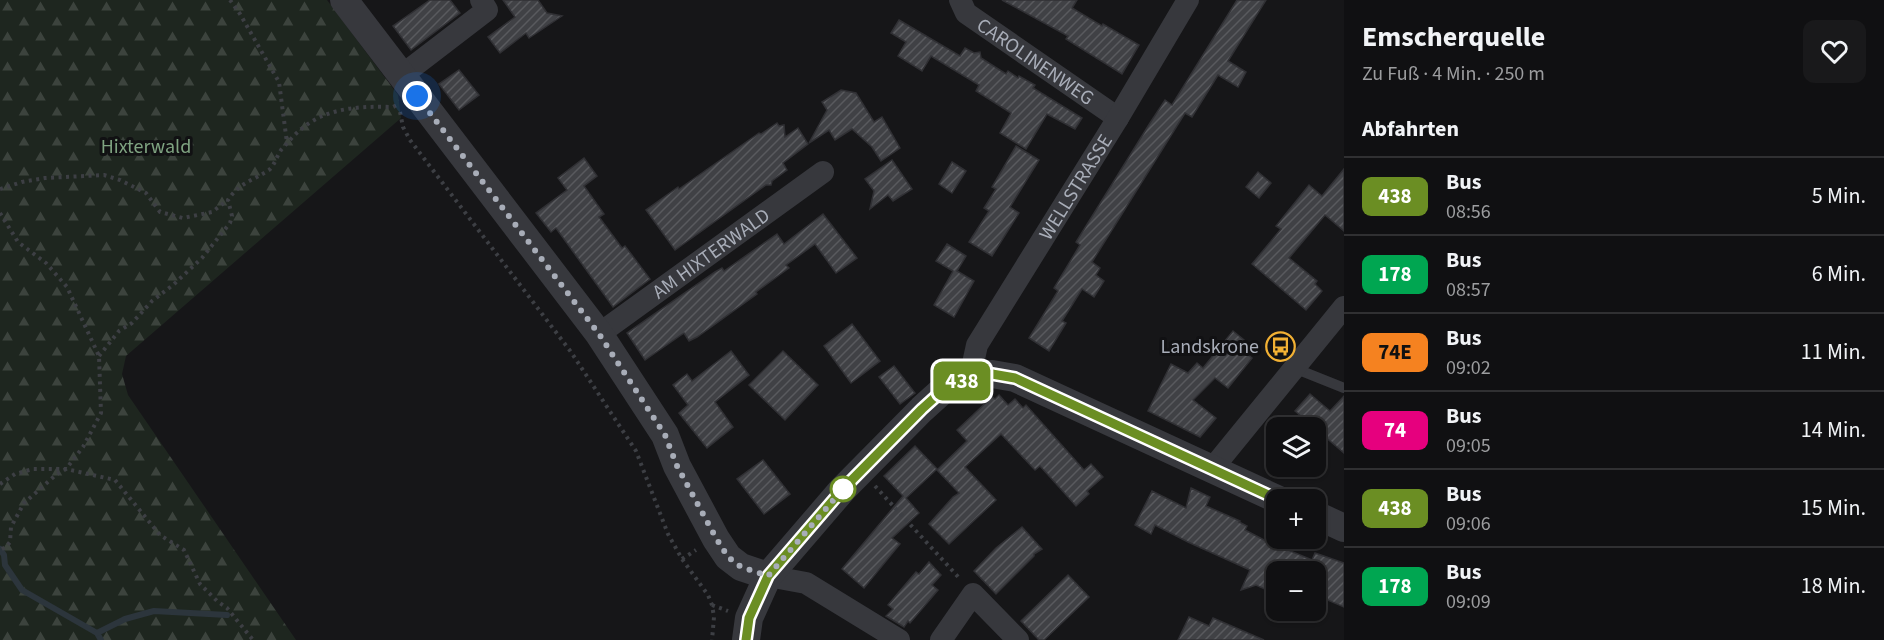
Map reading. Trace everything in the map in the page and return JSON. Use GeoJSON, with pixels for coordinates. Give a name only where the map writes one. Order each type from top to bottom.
{"type":"FeatureCollection","features":[{"type":"Feature","properties":{"kind":"street"},"geometry":{"type":"LineString","coordinates":[[344,0],[401,90],[599,334],[665,435],[677,466],[728,557],[741,567],[768,576],[806,583],[899,640]]}},
{"type":"Feature","properties":{"kind":"street"},"geometry":{"type":"LineString","coordinates":[[401,90],[487,10],[481,0]]}},
{"type":"Feature","properties":{"kind":"street","name":"CAROLINENWEG"},"geometry":{"type":"LineString","coordinates":[[960,0],[966,13],[1118,118]]}},
{"type":"Feature","properties":{"kind":"street","name":"WELLSTRASSE"},"geometry":{"type":"LineString","coordinates":[[970,377],[977,345],[1118,118],[1188,0]]}},
{"type":"Feature","properties":{"kind":"street","name":"AM HIXTERWALD"},"geometry":{"type":"LineString","coordinates":[[599,334],[823,172]]}},
{"type":"Feature","properties":{"kind":"street"},"geometry":{"type":"LineString","coordinates":[[1212,469],[1344,307]]}},
{"type":"Feature","properties":{"kind":"street"},"geometry":{"type":"LineString","coordinates":[[746,640],[749,618],[768,576],[792,546],[861,470],[943,390],[970,377],[992,374],[1015,378],[1266,494]]}},
{"type":"Feature","properties":{"kind":"street"},"geometry":{"type":"LineString","coordinates":[[1326,520],[1344,528]]}},
{"type":"Feature","properties":{"kind":"street"},"geometry":{"type":"LineString","coordinates":[[941,640],[974,594],[1018,640]]}},
{"type":"Feature","properties":{"kind":"lane"},"geometry":{"type":"LineString","coordinates":[[1294,368],[1344,388]]}},
{"type":"Feature","properties":{"kind":"path"},"geometry":{"type":"LineString","coordinates":[[230,0],[279,82],[287,143]]}},
{"type":"Feature","properties":{"kind":"path"},"geometry":{"type":"LineString","coordinates":[[0,189],[45,178],[104,175],[146,193],[160,212],[183,218],[212,212],[253,177],[270,169],[280,151],[299,130],[322,115],[353,107],[393,107],[401,90]]}},
{"type":"Feature","properties":{"kind":"path"},"geometry":{"type":"LineString","coordinates":[[401,90],[401,118],[410,140],[572,352],[636,451],[668,534],[712,605],[714,617],[712,640]]}},
{"type":"Feature","properties":{"kind":"path"},"geometry":{"type":"LineString","coordinates":[[99,356],[119,331],[132,323],[152,301],[202,258],[230,224],[232,216],[228,200]]}},
{"type":"Feature","properties":{"kind":"path"},"geometry":{"type":"LineString","coordinates":[[0,213],[18,242],[46,263],[67,287],[99,356],[101,413],[88,439],[66,469],[24,503],[11,527],[10,542],[6,548],[0,550]]}},
{"type":"Feature","properties":{"kind":"path"},"geometry":{"type":"LineString","coordinates":[[0,484],[15,474],[33,469],[66,469],[115,480],[160,535],[184,550],[200,584],[217,602],[227,608],[253,640]]}},
{"type":"Feature","properties":{"kind":"path"},"geometry":{"type":"LineString","coordinates":[[861,470],[974,594]]}},
{"type":"Feature","properties":{"kind":"green space","name":"Hixterwald"},"geometry":{"type":"Polygon","coordinates":[[[0,0],[327,0],[398,95],[401,118],[126,356],[122,374],[128,395],[296,640],[0,640],[0,0]]]}},
{"type":"Feature","properties":{"kind":"building"},"geometry":{"type":"Polygon","coordinates":[[[430,0],[450,0],[460,13],[411,50],[393,26],[430,0]]]}},
{"type":"Feature","properties":{"kind":"building"},"geometry":{"type":"Polygon","coordinates":[[[503,0],[538,0],[547,13],[562,16],[529,38],[526,33],[500,53],[488,37],[515,17],[503,0]]]}},
{"type":"Feature","properties":{"kind":"building"},"geometry":{"type":"Polygon","coordinates":[[[1002,0],[1077,0],[1072,8],[1139,45],[1122,74],[1066,39],[1068,36],[1002,0]]]}},
{"type":"Feature","properties":{"kind":"building"},"geometry":{"type":"Polygon","coordinates":[[[1237,0],[1266,0],[1228,61],[1246,72],[1238,87],[1218,75],[1192,117],[1185,113],[1092,262],[1100,268],[1096,275],[1104,281],[1094,297],[1082,289],[1062,321],[1066,323],[1049,351],[1029,338],[1058,291],[1054,288],[1080,245],[1076,242],[1165,100],[1172,105],[1237,0]]]}},
{"type":"Feature","properties":{"kind":"building"},"geometry":{"type":"Polygon","coordinates":[[[899,20],[960,56],[965,48],[974,53],[980,52],[981,58],[1006,74],[1008,71],[1035,85],[1033,88],[1082,118],[1075,129],[1047,114],[1026,149],[1000,133],[1011,113],[976,91],[979,85],[931,56],[922,71],[898,56],[906,42],[891,33],[899,20]]]}},
{"type":"Feature","properties":{"kind":"building"},"geometry":{"type":"Polygon","coordinates":[[[459,70],[479,95],[459,110],[439,84],[459,70]]]}},
{"type":"Feature","properties":{"kind":"building"},"geometry":{"type":"Polygon","coordinates":[[[841,90],[856,93],[874,122],[882,117],[900,148],[881,161],[872,147],[852,129],[835,140],[829,130],[809,143],[827,110],[822,102],[841,90]]]}},
{"type":"Feature","properties":{"kind":"building"},"geometry":{"type":"Polygon","coordinates":[[[777,123],[779,126],[784,125],[785,137],[798,128],[808,144],[783,163],[787,170],[772,181],[771,185],[766,185],[675,250],[646,210],[777,123]]]}},
{"type":"Feature","properties":{"kind":"building"},"geometry":{"type":"Polygon","coordinates":[[[1016,146],[1039,160],[1010,207],[1019,213],[992,256],[969,242],[989,211],[984,208],[996,189],[992,187],[1016,146]]]}},
{"type":"Feature","properties":{"kind":"building"},"geometry":{"type":"Polygon","coordinates":[[[584,158],[597,176],[584,186],[604,214],[599,217],[622,248],[625,246],[650,279],[613,307],[556,228],[551,232],[536,213],[567,190],[558,178],[584,158]]]}},
{"type":"Feature","properties":{"kind":"building"},"geometry":{"type":"Polygon","coordinates":[[[892,160],[912,189],[893,201],[888,195],[870,209],[874,191],[865,179],[892,160]]]}},
{"type":"Feature","properties":{"kind":"building"},"geometry":{"type":"Polygon","coordinates":[[[952,162],[966,171],[952,193],[939,184],[952,162]]]}},
{"type":"Feature","properties":{"kind":"building"},"geometry":{"type":"Polygon","coordinates":[[[1344,169],[1344,231],[1325,215],[1289,258],[1317,281],[1315,284],[1322,291],[1306,310],[1252,264],[1281,229],[1276,226],[1309,185],[1322,196],[1344,169]]]}},
{"type":"Feature","properties":{"kind":"building"},"geometry":{"type":"Polygon","coordinates":[[[1258,172],[1271,183],[1259,198],[1246,187],[1258,172]]]}},
{"type":"Feature","properties":{"kind":"building"},"geometry":{"type":"Polygon","coordinates":[[[823,214],[857,258],[836,273],[815,244],[786,265],[789,268],[756,292],[757,294],[697,337],[689,341],[684,333],[645,360],[627,333],[715,272],[722,268],[724,271],[777,234],[784,244],[823,214]]]}},
{"type":"Feature","properties":{"kind":"building"},"geometry":{"type":"Polygon","coordinates":[[[947,244],[966,256],[957,271],[974,281],[954,317],[934,305],[953,271],[936,261],[947,244]]]}},
{"type":"Feature","properties":{"kind":"building"},"geometry":{"type":"Polygon","coordinates":[[[852,324],[880,361],[851,383],[824,346],[852,324]]]}},
{"type":"Feature","properties":{"kind":"building"},"geometry":{"type":"Polygon","coordinates":[[[1233,331],[1244,340],[1240,348],[1252,358],[1228,388],[1215,378],[1193,400],[1216,418],[1200,437],[1148,411],[1171,364],[1188,373],[1197,363],[1203,368],[1233,331]]]}},
{"type":"Feature","properties":{"kind":"building"},"geometry":{"type":"Polygon","coordinates":[[[731,351],[749,375],[715,402],[733,427],[707,448],[679,413],[688,405],[673,385],[687,374],[692,381],[731,351]]]}},
{"type":"Feature","properties":{"kind":"building"},"geometry":{"type":"Polygon","coordinates":[[[783,351],[818,385],[785,420],[749,385],[783,351]]]}},
{"type":"Feature","properties":{"kind":"building"},"geometry":{"type":"Polygon","coordinates":[[[894,366],[915,393],[900,404],[879,377],[894,366]]]}},
{"type":"Feature","properties":{"kind":"building"},"geometry":{"type":"Polygon","coordinates":[[[1310,394],[1330,411],[1344,396],[1344,453],[1326,438],[1326,417],[1302,417],[1295,411],[1310,394]]]}},
{"type":"Feature","properties":{"kind":"building"},"geometry":{"type":"Polygon","coordinates":[[[999,395],[1008,405],[1015,399],[1023,408],[1026,405],[1084,470],[1091,464],[1103,477],[1087,491],[1089,494],[1076,506],[1040,466],[1035,470],[1001,434],[965,467],[996,500],[949,544],[929,524],[959,493],[937,470],[967,441],[957,430],[992,397],[995,399],[999,395]]]}},
{"type":"Feature","properties":{"kind":"building"},"geometry":{"type":"Polygon","coordinates":[[[915,446],[937,469],[906,498],[919,513],[892,538],[900,544],[864,588],[842,569],[903,496],[884,476],[915,446]]]}},
{"type":"Feature","properties":{"kind":"building"},"geometry":{"type":"Polygon","coordinates":[[[763,460],[790,494],[764,514],[737,479],[763,460]]]}},
{"type":"Feature","properties":{"kind":"building"},"geometry":{"type":"Polygon","coordinates":[[[1191,488],[1210,497],[1206,506],[1240,521],[1247,526],[1245,530],[1266,541],[1266,549],[1286,549],[1312,560],[1315,553],[1344,563],[1344,607],[1326,599],[1326,561],[1266,561],[1266,590],[1256,585],[1241,590],[1250,570],[1155,525],[1151,534],[1135,525],[1152,491],[1186,508],[1191,488]]]}},
{"type":"Feature","properties":{"kind":"building"},"geometry":{"type":"Polygon","coordinates":[[[1022,527],[1042,549],[1034,554],[996,594],[974,571],[996,548],[1022,527]]]}},
{"type":"Feature","properties":{"kind":"building"},"geometry":{"type":"Polygon","coordinates":[[[929,562],[941,575],[932,585],[938,590],[904,627],[886,616],[893,609],[888,605],[916,572],[919,574],[929,562]]]}},
{"type":"Feature","properties":{"kind":"building"},"geometry":{"type":"Polygon","coordinates":[[[1068,575],[1089,597],[1044,640],[1039,640],[1021,621],[1068,575]]]}},
{"type":"Feature","properties":{"kind":"building"},"geometry":{"type":"Polygon","coordinates":[[[1189,617],[1209,626],[1213,618],[1264,640],[1178,640],[1189,617]]]}},
{"type":"Feature","properties":{"kind":"waterway"},"geometry":{"type":"LineString","coordinates":[[0,549],[4,555],[5,565],[22,590],[97,633],[101,640]]}},
{"type":"Feature","properties":{"kind":"waterway"},"geometry":{"type":"LineString","coordinates":[[97,633],[125,619],[154,611],[227,615]]}},
{"type":"Feature","properties":{"kind":"bus line","name":"438"},"geometry":{"type":"LineString","coordinates":[[746,640],[749,618],[757,598],[768,576],[792,546],[842,490],[922,409],[943,390],[970,377],[992,374],[1015,378],[1266,494]]}},
{"type":"Feature","properties":{"kind":"place","name":"Landskrone"},"geometry":{"type":"Point","coordinates":[1280,346]}},
{"type":"Feature","properties":{"kind":"route"},"geometry":{"type":"LineString","coordinates":[[417,96],[599,334],[665,435],[677,466],[728,557],[741,567],[768,576],[843,489]]}}]}
